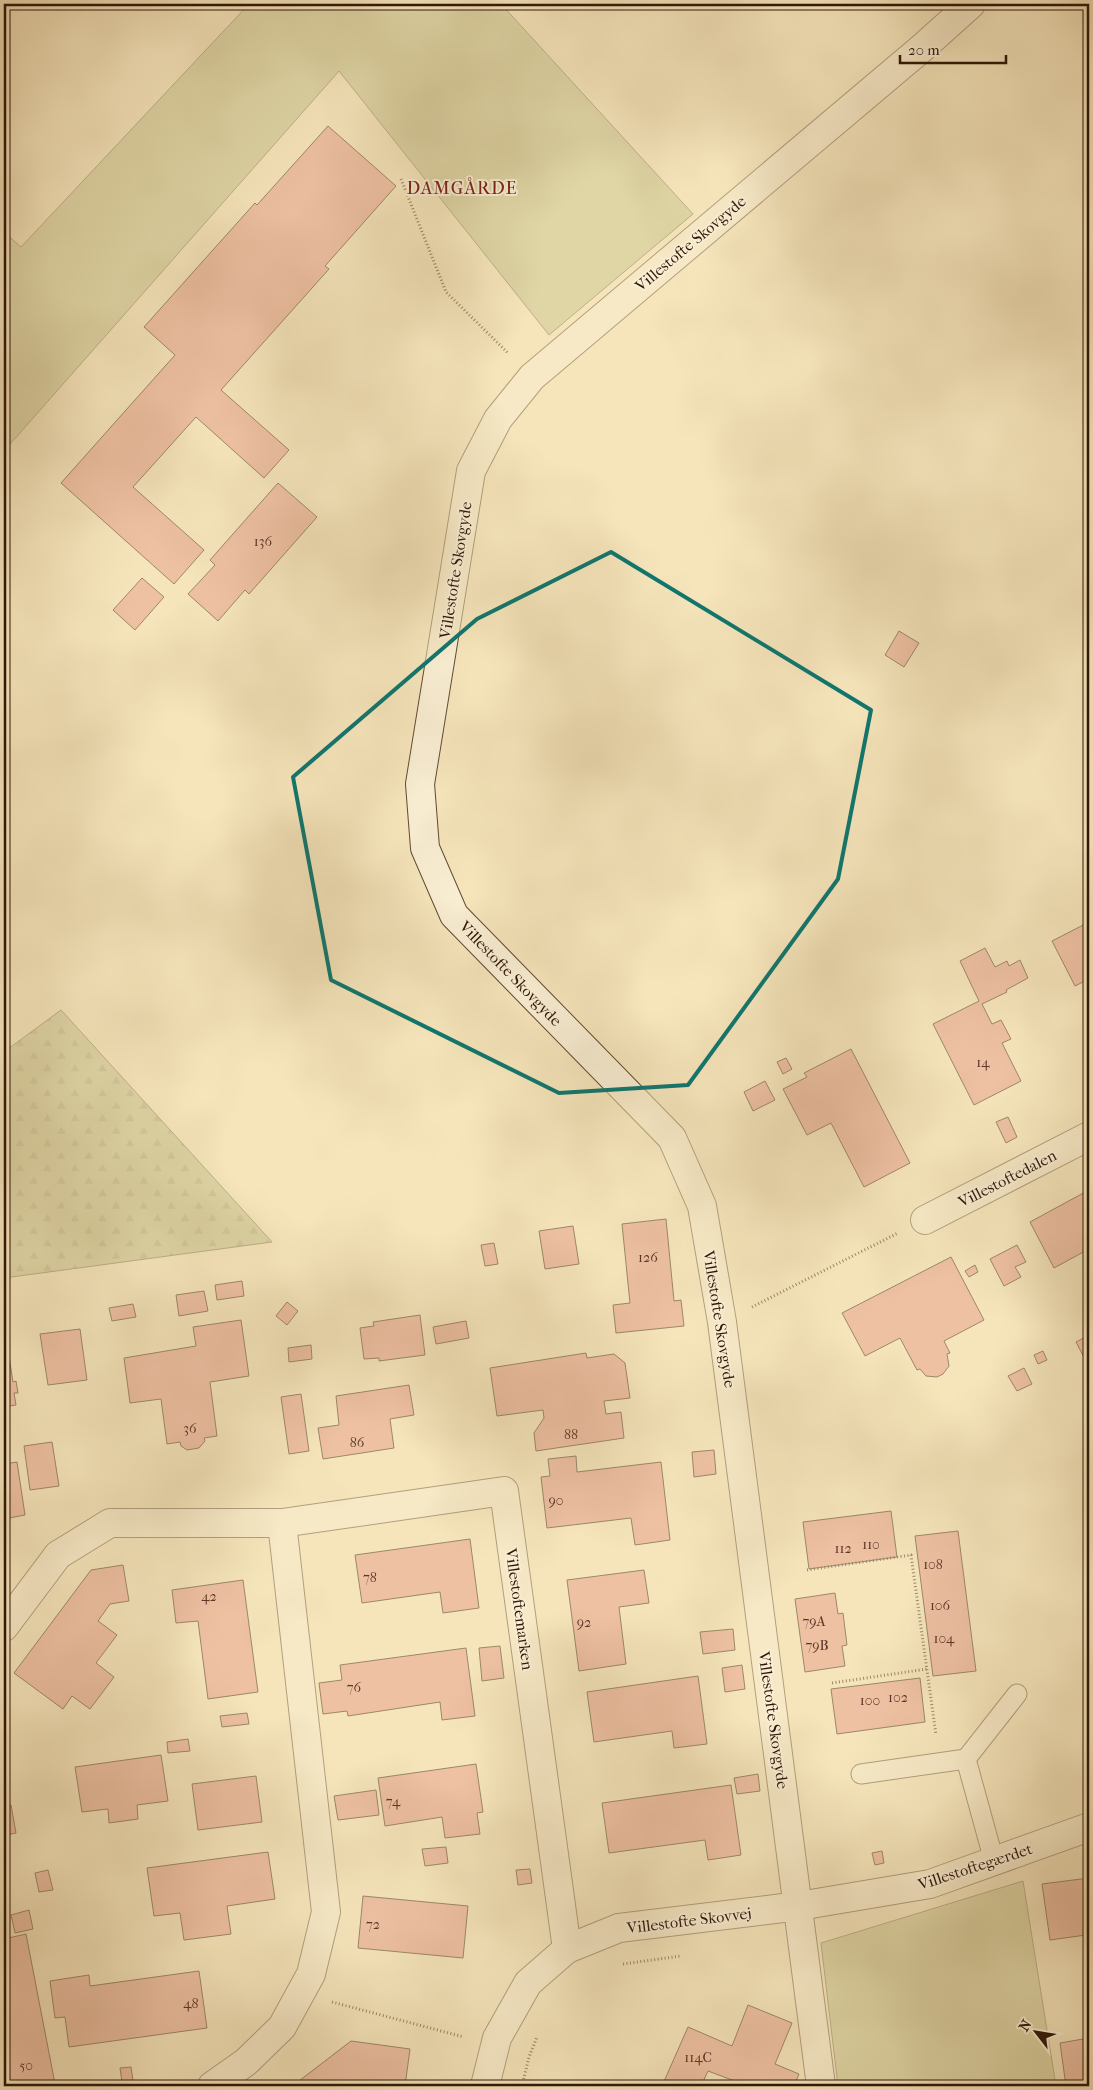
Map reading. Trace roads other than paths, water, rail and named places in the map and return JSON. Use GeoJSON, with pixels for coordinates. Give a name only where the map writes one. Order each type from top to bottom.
{"type":"FeatureCollection","features":[{"type":"Feature","properties":{"kind":"street","name":"Villestofte Skovgyde"},"geometry":{"type":"LineString","coordinates":[[821,2086],[722,1322],[702,1206],[672,1138],[454,915],[425,848],[420,784],[472,471],[498,419],[532,377],[922,48],[971,4]]}},
{"type":"Feature","properties":{"kind":"street","name":"Villestoftedalen"},"geometry":{"type":"LineString","coordinates":[[925,1220],[1089,1136]]}},
{"type":"Feature","properties":{"kind":"street","name":"Villestoftemarken"},"geometry":{"type":"LineString","coordinates":[[4,1626],[58,1555],[110,1523],[282,1522],[504,1491],[567,1950]]}},
{"type":"Feature","properties":{"kind":"street"},"geometry":{"type":"LineString","coordinates":[[212,2086],[246,2062],[282,2027],[311,1974],[326,1912],[282,1522]]}},
{"type":"Feature","properties":{"kind":"street","name":"Villestoftegærdet"},"geometry":{"type":"LineString","coordinates":[[799,1906],[930,1884],[1089,1827]]}},
{"type":"Feature","properties":{"kind":"street","name":"Villestofte Skovvej"},"geometry":{"type":"LineString","coordinates":[[485,2086],[497,2038],[528,1983],[567,1950],[619,1928],[799,1906]]}},
{"type":"Feature","properties":{"kind":"lane"},"geometry":{"type":"LineString","coordinates":[[861,1774],[966,1759],[1017,1694]]}},
{"type":"Feature","properties":{"kind":"lane"},"geometry":{"type":"LineString","coordinates":[[966,1759],[994,1861]]}},
{"type":"Feature","properties":{"kind":"district","name":"DAMGÅRDE"},"geometry":{"type":"Point","coordinates":[462,188]}}]}
